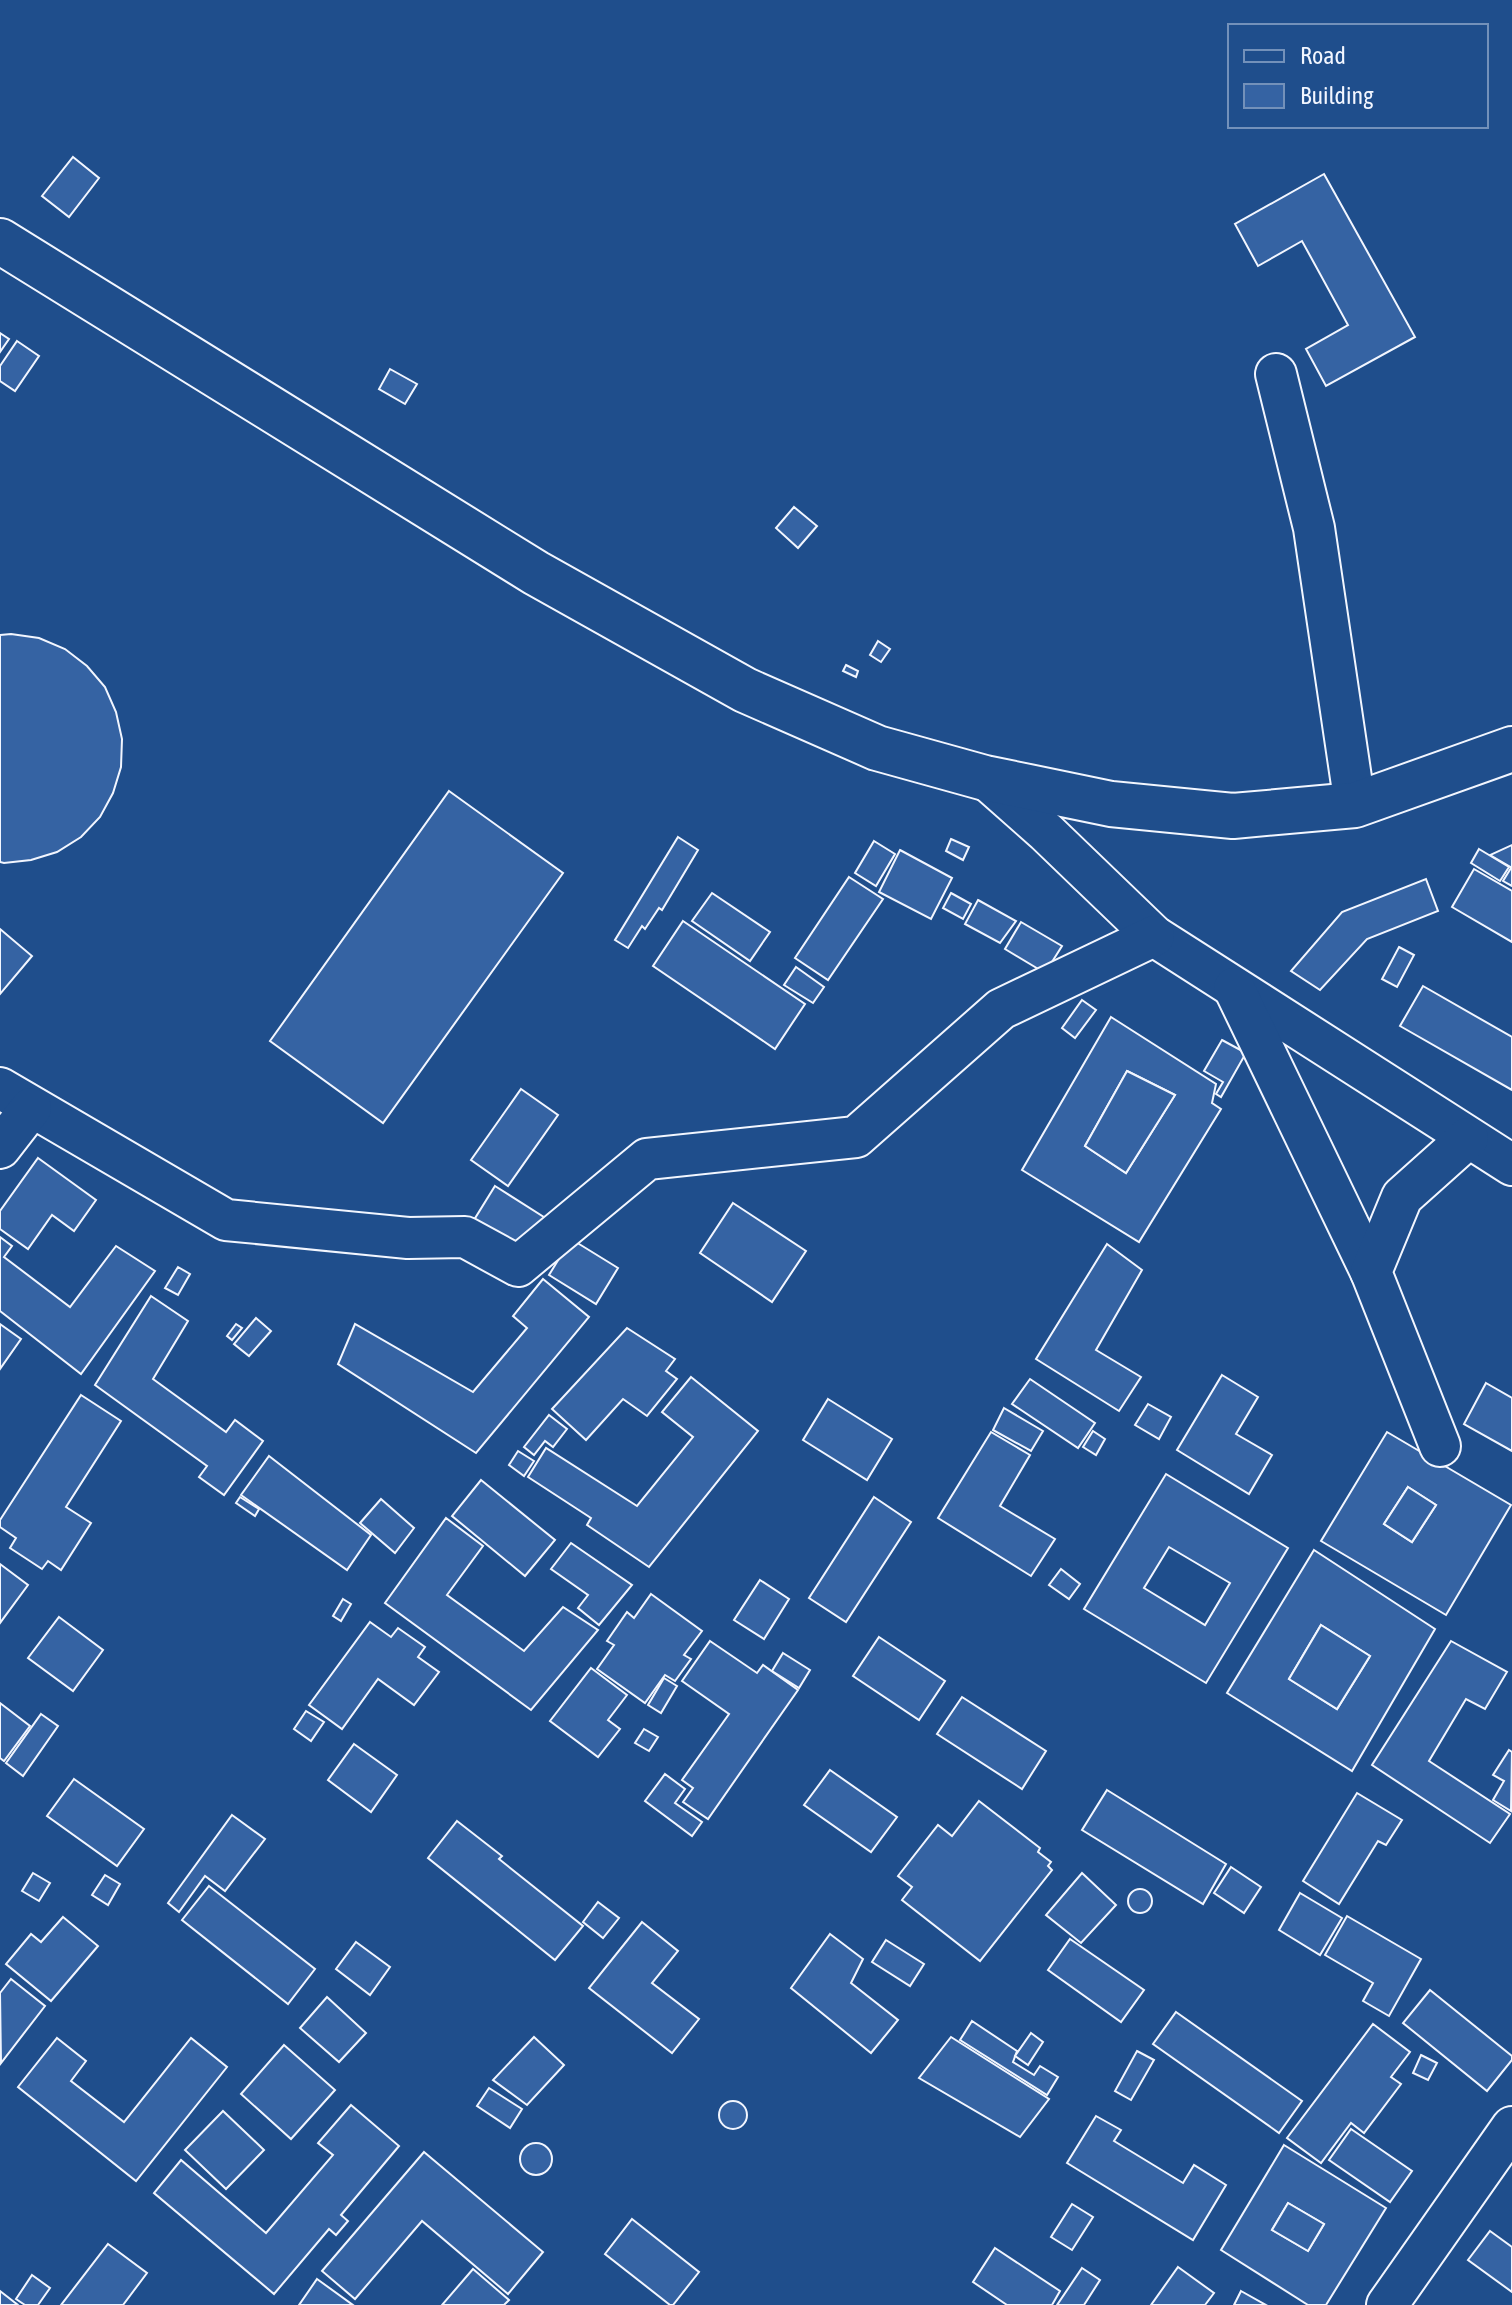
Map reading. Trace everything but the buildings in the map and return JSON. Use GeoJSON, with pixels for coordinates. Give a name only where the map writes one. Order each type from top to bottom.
{"type":"FeatureCollection","features":[{"type":"Feature","properties":{"kind":"highway"},"geometry":{"type":"LineString","coordinates":[[0,241],[536,573],[745,690],[877,748],[985,778],[1111,804],[1233,816],[1355,805],[1512,749]]}},
{"type":"Feature","properties":{"kind":"street"},"geometry":{"type":"LineString","coordinates":[[1276,374],[1314,528],[1355,805]]}},
{"type":"Feature","properties":{"kind":"street"},"geometry":{"type":"LineString","coordinates":[[985,778],[1154,936],[1512,1165]]}},
{"type":"Feature","properties":{"kind":"street"},"geometry":{"type":"LineString","coordinates":[[0,1148],[15,1098],[226,1220],[408,1238],[465,1237],[518,1266],[647,1159],[856,1137],[1001,1009],[1154,936]]}},
{"type":"Feature","properties":{"kind":"street"},"geometry":{"type":"LineString","coordinates":[[1234,988],[1371,1272],[1440,1446]]}},
{"type":"Feature","properties":{"kind":"street"},"geometry":{"type":"LineString","coordinates":[[1371,1272],[1402,1197],[1468,1138]]}},
{"type":"Feature","properties":{"kind":"street"},"geometry":{"type":"LineString","coordinates":[[1389,2304],[1512,2127]]}}]}
